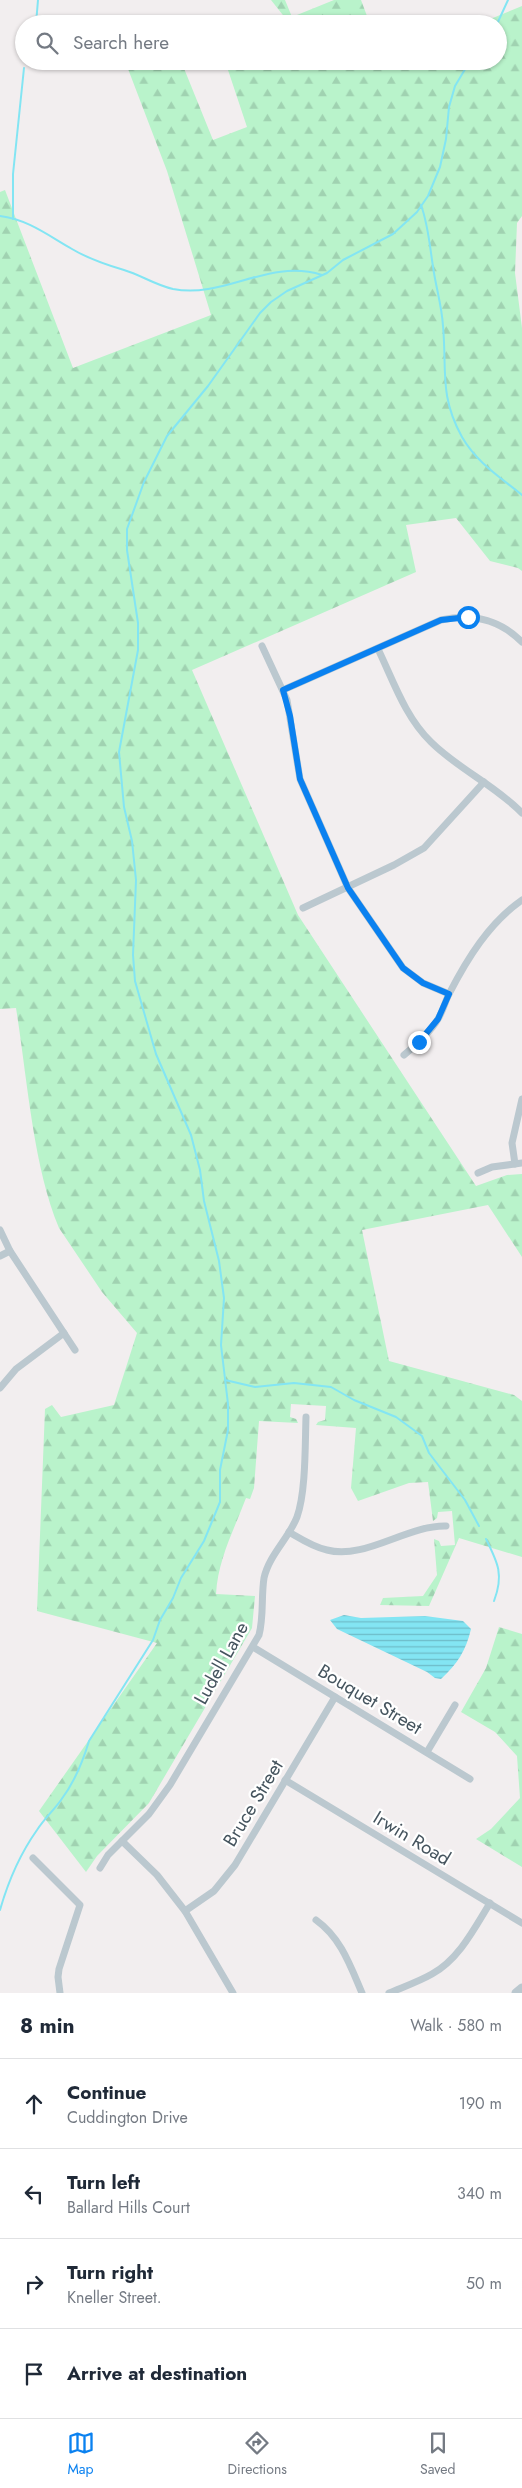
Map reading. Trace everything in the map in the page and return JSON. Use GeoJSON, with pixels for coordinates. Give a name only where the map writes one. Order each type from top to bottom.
{"type":"FeatureCollection","features":[{"type":"Feature","properties":{"kind":"street"},"geometry":{"type":"LineString","coordinates":[[283,690],[441,620],[456,617],[492,621],[508,629],[522,642]]}},
{"type":"Feature","properties":{"kind":"street"},"geometry":{"type":"LineString","coordinates":[[262,646],[283,690],[290,716],[300,779],[348,888],[403,968],[423,983],[449,994]]}},
{"type":"Feature","properties":{"kind":"street"},"geometry":{"type":"LineString","coordinates":[[378,649],[417,726],[431,742],[522,813]]}},
{"type":"Feature","properties":{"kind":"street"},"geometry":{"type":"LineString","coordinates":[[303,908],[348,888],[424,848],[484,782]]}},
{"type":"Feature","properties":{"kind":"street"},"geometry":{"type":"LineString","coordinates":[[404,1055],[419,1042],[438,1019],[449,994],[473,952],[492,927],[522,900]]}},
{"type":"Feature","properties":{"kind":"street"},"geometry":{"type":"LineString","coordinates":[[478,1173],[492,1168],[518,1164],[512,1143],[522,1099]]}},
{"type":"Feature","properties":{"kind":"street"},"geometry":{"type":"LineString","coordinates":[[0,1230],[10,1251],[75,1350]]}},
{"type":"Feature","properties":{"kind":"street"},"geometry":{"type":"LineString","coordinates":[[0,1256],[10,1251]]}},
{"type":"Feature","properties":{"kind":"street"},"geometry":{"type":"LineString","coordinates":[[0,1388],[16,1369],[64,1333]]}},
{"type":"Feature","properties":{"kind":"street","name":"Ludell Lane"},"geometry":{"type":"LineString","coordinates":[[100,1868],[108,1855],[149,1814],[170,1785],[253,1647],[262,1623],[264,1578],[269,1564],[297,1518],[300,1502],[306,1417]]}},
{"type":"Feature","properties":{"kind":"street"},"geometry":{"type":"LineString","coordinates":[[288,1532],[309,1544],[337,1552],[350,1552],[417,1530],[446,1526]]}},
{"type":"Feature","properties":{"kind":"street","name":"Bouquet Street"},"geometry":{"type":"LineString","coordinates":[[253,1647],[470,1778]]}},
{"type":"Feature","properties":{"kind":"street","name":"Bruce Street"},"geometry":{"type":"LineString","coordinates":[[185,1911],[214,1892],[235,1865],[335,1698]]}},
{"type":"Feature","properties":{"kind":"street"},"geometry":{"type":"LineString","coordinates":[[427,1752],[454,1705]]}},
{"type":"Feature","properties":{"kind":"street","name":"Irwin Road"},"geometry":{"type":"LineString","coordinates":[[286,1780],[522,1923]]}},
{"type":"Feature","properties":{"kind":"street"},"geometry":{"type":"LineString","coordinates":[[122,1841],[157,1876],[185,1911],[233,1993]]}},
{"type":"Feature","properties":{"kind":"street"},"geometry":{"type":"LineString","coordinates":[[33,1858],[80,1905],[59,1969],[60,1993]]}},
{"type":"Feature","properties":{"kind":"street"},"geometry":{"type":"LineString","coordinates":[[389,1993],[432,1974],[450,1960],[458,1952],[490,1903]]}},
{"type":"Feature","properties":{"kind":"street"},"geometry":{"type":"LineString","coordinates":[[316,1920],[325,1926],[340,1944],[362,1993]]}},
{"type":"Feature","properties":{"kind":"street"},"geometry":{"type":"LineString","coordinates":[[516,1993],[522,1988]]}},
{"type":"Feature","properties":{"kind":"green space"},"geometry":{"type":"Polygon","coordinates":[[[271,0],[285,0],[291,15],[283,15],[271,0]]]}},
{"type":"Feature","properties":{"kind":"green space"},"geometry":{"type":"Polygon","coordinates":[[[334,0],[361,0],[367,15],[297,15],[334,0]]]}},
{"type":"Feature","properties":{"kind":"green space"},"geometry":{"type":"Polygon","coordinates":[[[522,6],[522,216],[517,223],[515,273],[522,328],[522,571],[518,568],[490,561],[456,518],[406,525],[416,572],[192,670],[298,915],[476,1186],[507,1175],[522,1174],[522,1257],[488,1205],[362,1230],[389,1361],[514,1395],[522,1401],[522,1557],[459,1538],[429,1606],[380,1605],[383,1598],[423,1596],[437,1575],[434,1539],[439,1541],[441,1546],[455,1545],[452,1511],[438,1512],[437,1518],[433,1521],[428,1482],[409,1483],[358,1501],[351,1488],[356,1428],[316,1425],[318,1422],[325,1420],[326,1406],[291,1404],[290,1417],[296,1419],[298,1423],[259,1421],[254,1488],[250,1499],[246,1498],[227,1545],[217,1581],[216,1594],[255,1596],[252,1628],[149,1803],[97,1856],[86,1872],[39,1811],[157,1643],[37,1611],[45,1409],[52,1405],[61,1417],[114,1405],[137,1333],[102,1292],[59,1228],[50,1204],[37,1149],[16,1008],[0,1009],[0,192],[5,190],[73,368],[211,315],[167,171],[128,70],[185,70],[213,140],[247,127],[228,70],[507,70],[507,15],[500,15],[522,6]]]}},
{"type":"Feature","properties":{"kind":"green space"},"geometry":{"type":"Polygon","coordinates":[[[499,1627],[522,1634],[522,1867],[476,1839],[491,1829],[520,1798],[517,1756],[495,1732],[461,1712],[486,1668],[499,1627]]]}},
{"type":"Feature","properties":{"kind":"water"},"geometry":{"type":"Polygon","coordinates":[[[344,1615],[361,1618],[425,1616],[463,1621],[471,1629],[460,1657],[441,1679],[435,1678],[427,1672],[337,1629],[330,1620],[344,1615]]]}},
{"type":"Feature","properties":{"kind":"waterway"},"geometry":{"type":"LineString","coordinates":[[37,15],[38,0]]}},
{"type":"Feature","properties":{"kind":"waterway"},"geometry":{"type":"LineString","coordinates":[[501,15],[508,0]]}},
{"type":"Feature","properties":{"kind":"waterway"},"geometry":{"type":"LineString","coordinates":[[13,219],[13,174],[24,70]]}},
{"type":"Feature","properties":{"kind":"waterway"},"geometry":{"type":"LineString","coordinates":[[0,1910],[20,1858],[40,1826],[70,1786],[81,1764],[89,1741],[153,1640],[160,1620],[173,1598],[181,1578],[204,1541],[220,1502],[220,1470],[228,1430],[228,1404],[221,1345],[224,1298],[219,1261],[204,1201],[200,1170],[191,1135],[156,1054],[135,981],[133,955],[136,880],[132,841],[124,807],[119,752],[138,650],[138,623],[127,550],[127,529],[144,482],[167,436],[208,386],[260,313],[271,302],[287,291],[327,273],[343,260],[393,234],[417,212],[428,196],[440,167],[446,139],[449,107],[455,86],[465,70]]}},
{"type":"Feature","properties":{"kind":"waterway"},"geometry":{"type":"LineString","coordinates":[[421,205],[428,230],[442,313],[445,382],[450,408],[462,437],[468,446],[489,469],[522,495]]}},
{"type":"Feature","properties":{"kind":"waterway"},"geometry":{"type":"LineString","coordinates":[[0,216],[29,224],[78,252],[104,264],[173,289],[192,291],[211,289],[283,271],[302,271],[322,275]]}},
{"type":"Feature","properties":{"kind":"waterway"},"geometry":{"type":"LineString","coordinates":[[225,1380],[255,1387],[294,1383],[331,1387],[354,1400],[396,1417],[422,1436],[429,1453],[465,1500],[479,1526]]}},
{"type":"Feature","properties":{"kind":"waterway"},"geometry":{"type":"LineString","coordinates":[[486,1539],[494,1555],[499,1576],[499,1584],[494,1601]]}},
{"type":"Feature","properties":{"kind":"route"},"geometry":{"type":"LineString","coordinates":[[419,1042],[438,1019],[449,994],[423,983],[403,968],[348,888],[300,779],[292,740],[287,700],[283,690],[441,620],[468,617]]}}]}
